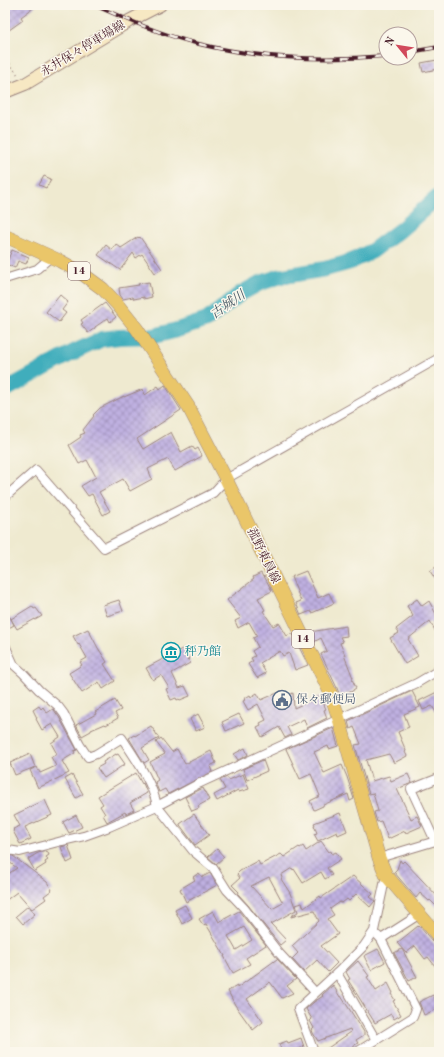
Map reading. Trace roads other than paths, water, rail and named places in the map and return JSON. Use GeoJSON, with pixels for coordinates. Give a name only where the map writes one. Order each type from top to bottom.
{"type":"FeatureCollection","features":[{"type":"Feature","properties":{"kind":"main road","name":"永井保々停車場線"},"geometry":{"type":"LineString","coordinates":[[5,92],[25,84],[129,21],[160,5]]}},
{"type":"Feature","properties":{"kind":"main road","name":"菰野東員線"},"geometry":{"type":"LineString","coordinates":[[5,236],[80,272],[103,290],[117,304],[137,329],[188,406],[226,479],[330,692],[379,858],[386,875],[439,937]]}},
{"type":"Feature","properties":{"kind":"street"},"geometry":{"type":"LineString","coordinates":[[5,279],[37,269],[51,257]]}},
{"type":"Feature","properties":{"kind":"street"},"geometry":{"type":"LineString","coordinates":[[5,497],[36,470],[104,548],[213,493],[226,479],[439,358]]}},
{"type":"Feature","properties":{"kind":"street"},"geometry":{"type":"LineString","coordinates":[[5,645],[14,665],[39,690],[58,706],[64,714],[88,757],[96,754],[122,738],[140,766],[156,798],[157,806],[193,851],[213,868],[227,890],[244,908],[278,952],[315,992]]}},
{"type":"Feature","properties":{"kind":"street"},"geometry":{"type":"LineString","coordinates":[[5,849],[20,852],[84,836],[109,828],[157,806],[198,784],[417,683],[439,670]]}},
{"type":"Feature","properties":{"kind":"street"},"geometry":{"type":"LineString","coordinates":[[379,858],[437,840],[411,789],[439,778]]}},
{"type":"Feature","properties":{"kind":"street"},"geometry":{"type":"LineString","coordinates":[[314,1052],[298,1009],[315,992],[337,974],[364,946],[374,931],[386,875]]}},
{"type":"Feature","properties":{"kind":"street"},"geometry":{"type":"LineString","coordinates":[[381,939],[420,914]]}},
{"type":"Feature","properties":{"kind":"street"},"geometry":{"type":"LineString","coordinates":[[357,1052],[413,1017],[416,1009],[381,939],[374,931]]}},
{"type":"Feature","properties":{"kind":"street"},"geometry":{"type":"LineString","coordinates":[[337,974],[376,1040]]}},
{"type":"Feature","properties":{"kind":"waterway","name":"古城川"},"geometry":{"type":"LineString","coordinates":[[5,390],[74,352],[102,339],[154,336],[177,330],[207,320],[240,294],[258,284],[278,277],[325,269],[350,262],[372,251],[400,230],[439,196]]}},
{"type":"Feature","properties":{"kind":"railway"},"geometry":{"type":"LineString","coordinates":[[94,5],[158,32],[222,49],[292,58],[378,57]]}},
{"type":"Feature","properties":{"kind":"railway"},"geometry":{"type":"LineString","coordinates":[[418,51],[439,47]]}},
{"type":"Feature","properties":{"kind":"place","name":"秤乃館"},"geometry":{"type":"Point","coordinates":[171,652]}},
{"type":"Feature","properties":{"kind":"place","name":"保々郵便局"},"geometry":{"type":"Point","coordinates":[282,700]}}]}
